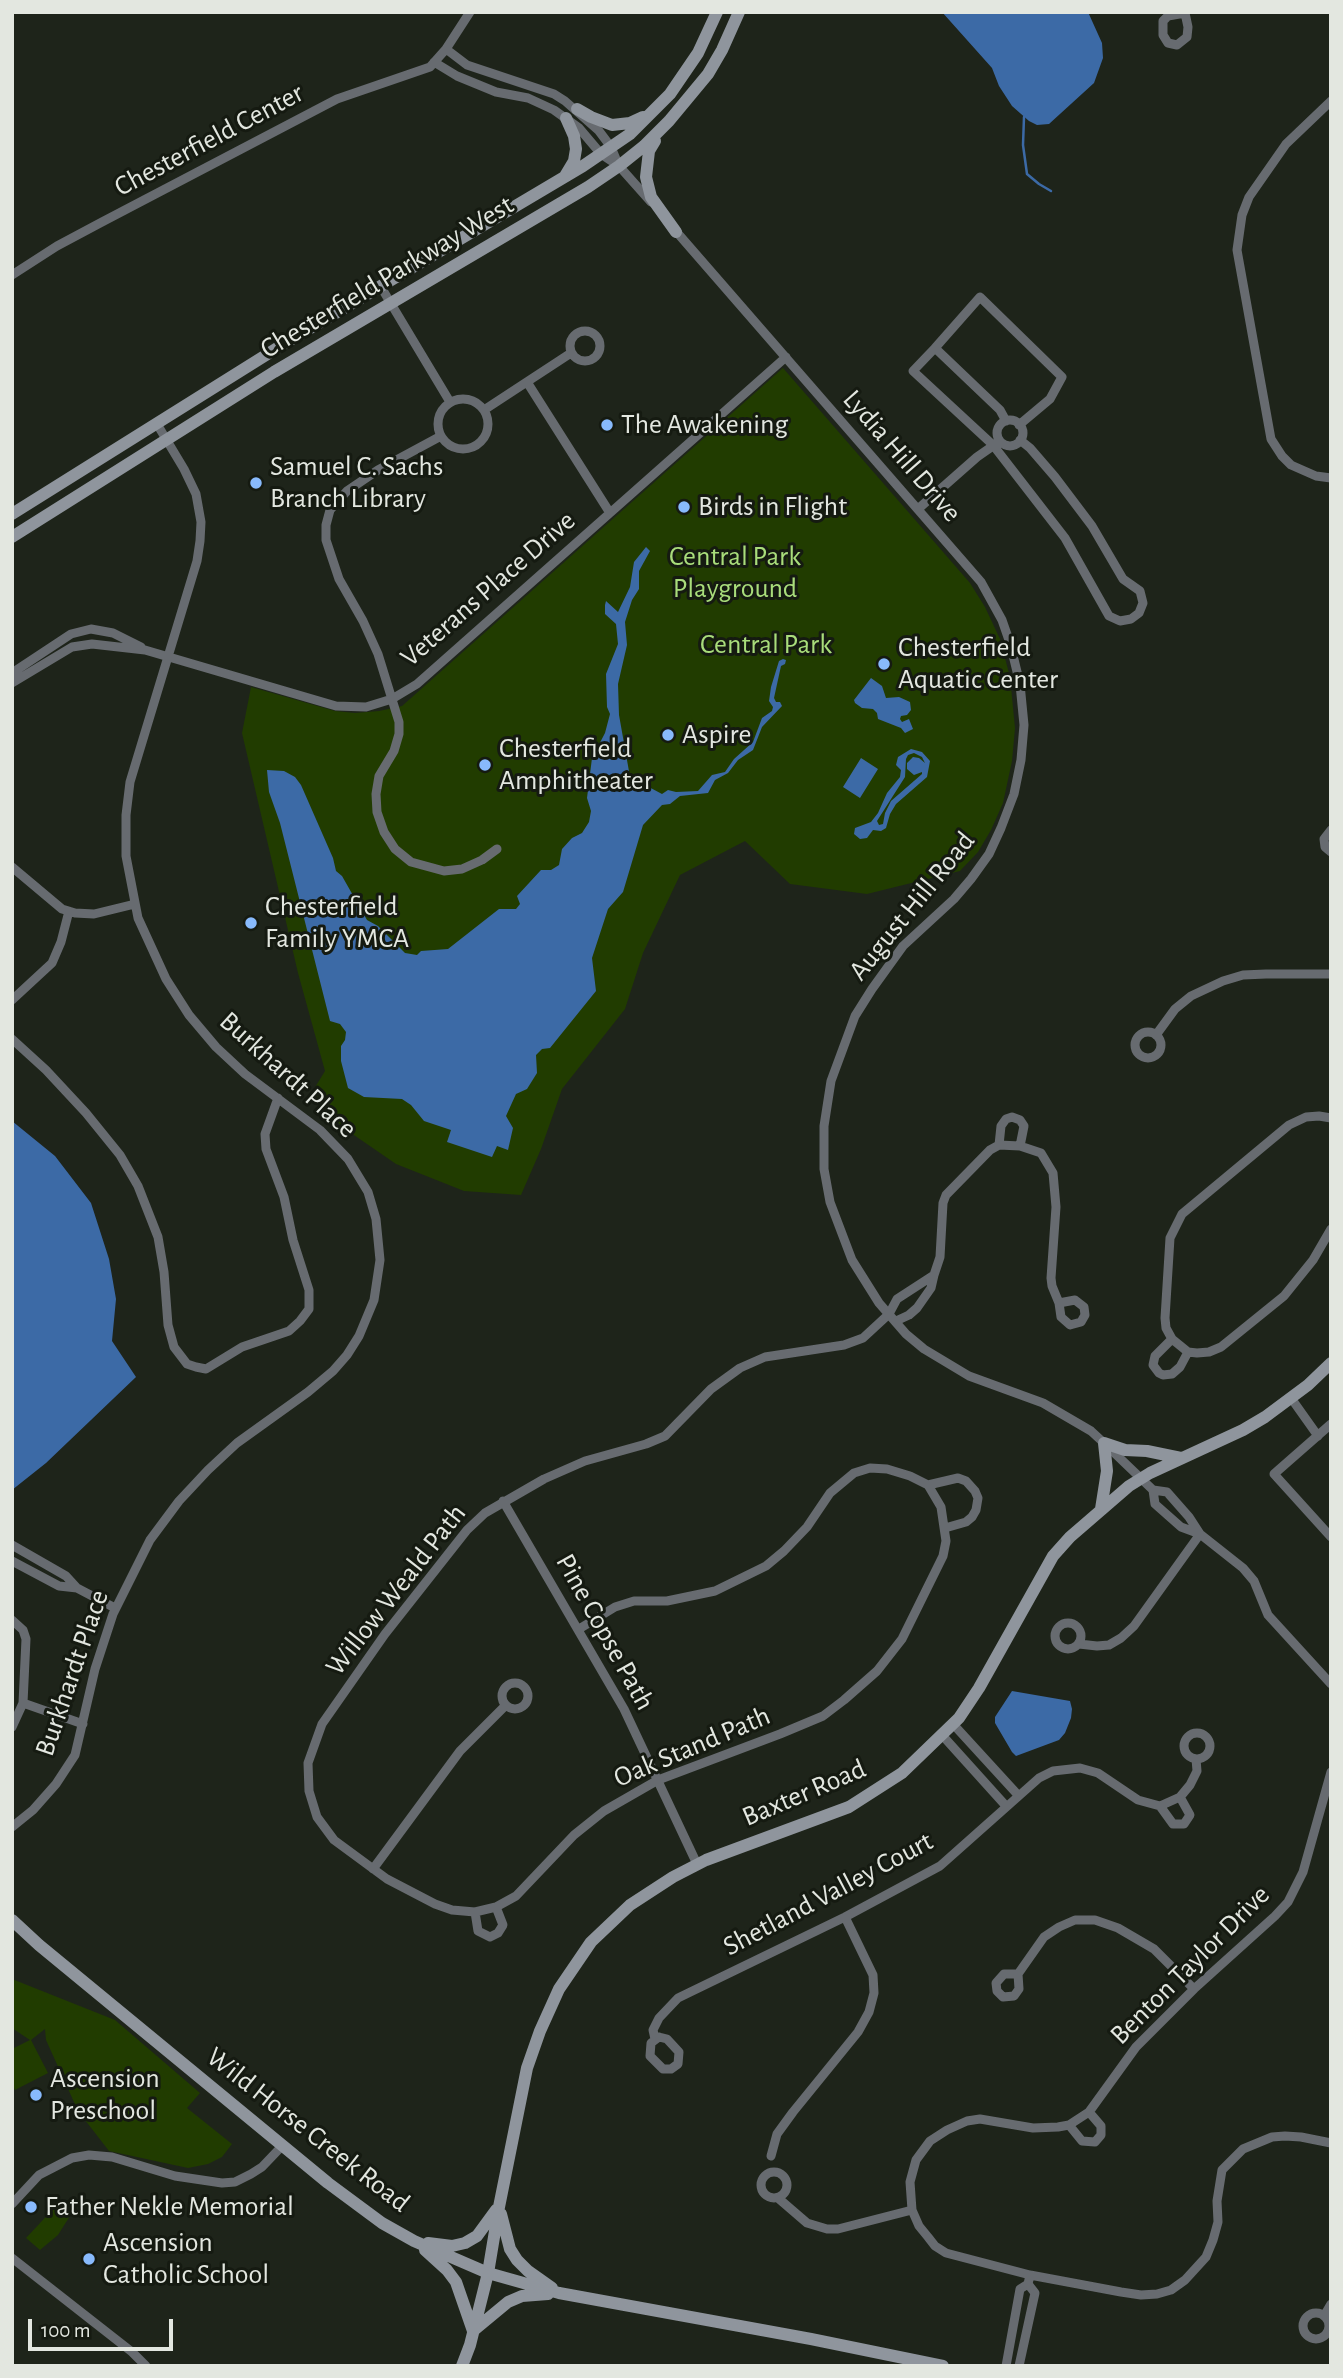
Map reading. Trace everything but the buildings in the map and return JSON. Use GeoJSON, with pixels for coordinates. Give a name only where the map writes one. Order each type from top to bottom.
{"type":"FeatureCollection","features":[{"type":"Feature","properties":{"kind":"main road","name":"Chesterfield Parkway West"},"geometry":{"type":"LineString","coordinates":[[12,514],[290,340],[564,178],[630,134],[670,94],[698,53],[718,12]]}},
{"type":"Feature","properties":{"kind":"main road","name":"Chesterfield Parkway West"},"geometry":{"type":"LineString","coordinates":[[12,537],[274,372],[588,187],[619,166],[667,123],[708,74],[739,12]]}},
{"type":"Feature","properties":{"kind":"main road"},"geometry":{"type":"LineString","coordinates":[[577,110],[612,125],[630,123],[653,112]]}},
{"type":"Feature","properties":{"kind":"main road"},"geometry":{"type":"LineString","coordinates":[[564,178],[574,161],[576,149],[566,118]]}},
{"type":"Feature","properties":{"kind":"main road"},"geometry":{"type":"LineString","coordinates":[[667,123],[649,151],[646,177],[651,197],[676,232]]}},
{"type":"Feature","properties":{"kind":"main road","name":"Baxter Road"},"geometry":{"type":"LineString","coordinates":[[462,2366],[488,2273],[527,2068],[559,1989],[591,1942],[630,1905],[673,1877],[697,1864],[849,1807],[902,1773],[953,1724],[979,1688],[1053,1556],[1070,1537],[1141,1478],[1243,1430],[1291,1398],[1331,1363]]}},
{"type":"Feature","properties":{"kind":"main road"},"geometry":{"type":"LineString","coordinates":[[1101,1509],[1107,1471],[1104,1443],[1125,1451],[1147,1451],[1181,1458]]}},
{"type":"Feature","properties":{"kind":"main road","name":"Wild Horse Creek Road"},"geometry":{"type":"LineString","coordinates":[[12,1920],[354,2203],[414,2241],[488,2273],[559,2293],[943,2366]]}},
{"type":"Feature","properties":{"kind":"main road"},"geometry":{"type":"LineString","coordinates":[[414,2241],[452,2246],[465,2243],[477,2236],[499,2207]]}},
{"type":"Feature","properties":{"kind":"main road"},"geometry":{"type":"LineString","coordinates":[[499,2207],[510,2249],[517,2260],[527,2271],[559,2293]]}},
{"type":"Feature","properties":{"kind":"main road"},"geometry":{"type":"LineString","coordinates":[[414,2241],[447,2270],[456,2282],[473,2331],[508,2302],[522,2296],[559,2293]]}},
{"type":"Feature","properties":{"kind":"street","name":"Chesterfield Center"},"geometry":{"type":"LineString","coordinates":[[12,275],[102,222],[337,99],[420,72],[446,49],[470,12]]}},
{"type":"Feature","properties":{"kind":"street"},"geometry":{"type":"LineString","coordinates":[[446,49],[467,65],[554,94],[577,110],[619,166]]}},
{"type":"Feature","properties":{"kind":"street"},"geometry":{"type":"LineString","coordinates":[[434,62],[457,76],[496,92],[528,99],[554,110],[606,150]]}},
{"type":"Feature","properties":{"kind":"street"},"geometry":{"type":"LineString","coordinates":[[1331,101],[1286,144],[1249,197],[1242,215],[1237,250],[1271,439],[1291,464],[1316,476],[1331,478]]}},
{"type":"Feature","properties":{"kind":"street","name":"Lydia Hill Drive"},"geometry":{"type":"LineString","coordinates":[[619,166],[981,582],[1002,620],[1010,643],[1020,684],[1024,725],[1014,794],[1001,828]]}},
{"type":"Feature","properties":{"kind":"street"},"geometry":{"type":"LineString","coordinates":[[382,287],[450,402]]}},
{"type":"Feature","properties":{"kind":"street"},"geometry":{"type":"LineString","coordinates":[[1019,425],[1050,399],[1062,377],[980,298],[913,371],[996,443],[1065,538],[1109,616],[1120,621],[1131,619],[1139,613],[1143,603],[1140,591],[1123,579],[1092,526],[1055,477],[1020,440]]}},
{"type":"Feature","properties":{"kind":"street"},"geometry":{"type":"LineString","coordinates":[[935,348],[1000,410],[1006,421]]}},
{"type":"Feature","properties":{"kind":"street"},"geometry":{"type":"LineString","coordinates":[[484,410],[571,353]]}},
{"type":"Feature","properties":{"kind":"street","name":"Veterans Place Drive"},"geometry":{"type":"LineString","coordinates":[[145,650],[336,706],[366,707],[391,699],[417,684],[786,357]]}},
{"type":"Feature","properties":{"kind":"street"},"geometry":{"type":"LineString","coordinates":[[527,382],[610,513]]}},
{"type":"Feature","properties":{"kind":"street"},"geometry":{"type":"LineString","coordinates":[[457,399],[472,400],[484,410],[488,427],[481,442],[474,447],[457,449],[441,436],[437,424],[439,415],[450,402],[457,399]]}},
{"type":"Feature","properties":{"kind":"street"},"geometry":{"type":"LineString","coordinates":[[918,509],[996,443],[998,429],[1006,421],[1019,425],[1022,433],[1020,440],[1010,446],[996,443]]}},
{"type":"Feature","properties":{"kind":"street","name":"Burkhardt Place"},"geometry":{"type":"LineString","coordinates":[[12,1827],[33,1810],[56,1784],[75,1755],[95,1669],[115,1608],[150,1540],[179,1501],[237,1443],[333,1371],[359,1336],[374,1300],[380,1260],[376,1219],[368,1192],[348,1159],[320,1130],[245,1074],[188,1015],[150,946],[135,904],[126,856],[126,815],[131,782],[197,562],[201,522],[195,494],[157,424]]}},
{"type":"Feature","properties":{"kind":"street"},"geometry":{"type":"LineString","coordinates":[[441,436],[378,470],[347,491],[330,510],[326,540],[339,579],[363,621],[377,654],[399,722],[394,751],[379,776],[376,794],[377,812],[384,832],[395,849],[411,862],[444,871],[462,869],[482,860],[497,849]]}},
{"type":"Feature","properties":{"kind":"street"},"geometry":{"type":"LineString","coordinates":[[12,673],[71,634],[91,629],[113,633],[145,650]]}},
{"type":"Feature","properties":{"kind":"street"},"geometry":{"type":"LineString","coordinates":[[12,683],[72,647],[92,644],[145,650]]}},
{"type":"Feature","properties":{"kind":"street","name":"August Hill Road"},"geometry":{"type":"LineString","coordinates":[[1001,828],[989,853],[971,878],[954,899],[903,946],[855,1016],[831,1081],[824,1126],[824,1169],[830,1202],[852,1260],[866,1284],[915,1341],[970,1376],[1043,1403],[1091,1432],[1141,1478]]}},
{"type":"Feature","properties":{"kind":"street"},"geometry":{"type":"LineString","coordinates":[[1331,830],[1324,839],[1325,848],[1331,852]]}},
{"type":"Feature","properties":{"kind":"street"},"geometry":{"type":"LineString","coordinates":[[12,867],[62,909],[94,914],[135,904]]}},
{"type":"Feature","properties":{"kind":"street"},"geometry":{"type":"LineString","coordinates":[[12,1000],[52,963],[61,943],[69,911]]}},
{"type":"Feature","properties":{"kind":"street"},"geometry":{"type":"LineString","coordinates":[[1156,1035],[1175,1009],[1191,996],[1223,981],[1243,975],[1331,974]]}},
{"type":"Feature","properties":{"kind":"street"},"geometry":{"type":"LineString","coordinates":[[12,1039],[46,1070],[120,1155],[138,1186],[158,1237],[168,1325],[174,1347],[187,1364],[206,1369],[242,1347],[289,1331],[309,1309],[309,1290],[293,1241],[284,1197],[266,1149],[265,1134],[278,1098]]}},
{"type":"Feature","properties":{"kind":"street"},"geometry":{"type":"LineString","coordinates":[[999,1146],[1001,1126],[1006,1119],[1012,1117],[1020,1120],[1024,1126],[1020,1146]]}},
{"type":"Feature","properties":{"kind":"street"},"geometry":{"type":"LineString","coordinates":[[1331,1118],[1306,1117],[1289,1125],[1182,1214],[1170,1238],[1165,1318],[1166,1328],[1172,1339],[1188,1352],[1209,1352],[1221,1347],[1267,1312],[1299,1279],[1331,1229]]}},
{"type":"Feature","properties":{"kind":"street"},"geometry":{"type":"LineString","coordinates":[[934,1275],[897,1298],[893,1317],[909,1315],[931,1288],[940,1257],[943,1203],[946,1195],[990,1150],[999,1146],[1020,1146],[1041,1153],[1053,1173],[1056,1207],[1051,1278],[1059,1303]]}},
{"type":"Feature","properties":{"kind":"street","name":"Willow Weald Path"},"geometry":{"type":"LineString","coordinates":[[373,1870],[334,1840],[317,1817],[309,1791],[308,1763],[321,1724],[384,1634],[467,1530],[503,1501],[544,1479],[584,1461],[646,1444],[664,1436],[711,1389],[740,1368],[765,1357],[844,1345],[863,1338],[893,1317]]}},
{"type":"Feature","properties":{"kind":"street"},"geometry":{"type":"LineString","coordinates":[[1172,1339],[1155,1356],[1153,1365],[1158,1373],[1167,1376],[1176,1371],[1188,1352]]}},
{"type":"Feature","properties":{"kind":"street"},"geometry":{"type":"LineString","coordinates":[[1291,1398],[1318,1436]]}},
{"type":"Feature","properties":{"kind":"street"},"geometry":{"type":"LineString","coordinates":[[1331,1424],[1274,1474],[1331,1538]]}},
{"type":"Feature","properties":{"kind":"street"},"geometry":{"type":"LineString","coordinates":[[579,1629],[615,1607],[634,1601],[667,1601],[715,1591],[766,1566],[807,1527],[830,1493],[854,1473],[870,1468],[887,1469],[928,1485],[958,1478],[966,1481],[978,1498],[976,1510],[966,1522],[946,1528]]}},
{"type":"Feature","properties":{"kind":"street"},"geometry":{"type":"LineString","coordinates":[[1141,1478],[1153,1490],[1155,1504],[1181,1527],[1200,1535],[1243,1568],[1254,1581],[1268,1615],[1331,1684]]}},
{"type":"Feature","properties":{"kind":"street","name":"Oak Stand Path"},"geometry":{"type":"LineString","coordinates":[[373,1870],[435,1904],[452,1910],[475,1912],[496,1907],[521,1892],[574,1835],[604,1811],[658,1780],[823,1716],[877,1671],[902,1639],[943,1556],[946,1528],[941,1507],[928,1485]]}},
{"type":"Feature","properties":{"kind":"street"},"geometry":{"type":"LineString","coordinates":[[1153,1490],[1167,1492],[1189,1517],[1200,1535]]}},
{"type":"Feature","properties":{"kind":"street","name":"Pine Copse Path"},"geometry":{"type":"LineString","coordinates":[[503,1501],[624,1709],[697,1864]]}},
{"type":"Feature","properties":{"kind":"street"},"geometry":{"type":"LineString","coordinates":[[1079,1644],[1109,1644],[1128,1632],[1200,1535]]}},
{"type":"Feature","properties":{"kind":"street"},"geometry":{"type":"LineString","coordinates":[[12,1545],[66,1576],[76,1588]]}},
{"type":"Feature","properties":{"kind":"street"},"geometry":{"type":"LineString","coordinates":[[12,1560],[59,1586],[76,1588],[115,1608]]}},
{"type":"Feature","properties":{"kind":"street"},"geometry":{"type":"LineString","coordinates":[[12,1620],[23,1630],[26,1639],[23,1703],[12,1727]]}},
{"type":"Feature","properties":{"kind":"street"},"geometry":{"type":"LineString","coordinates":[[23,1703],[83,1724]]}},
{"type":"Feature","properties":{"kind":"street"},"geometry":{"type":"LineString","coordinates":[[373,1870],[460,1751],[506,1705]]}},
{"type":"Feature","properties":{"kind":"street"},"geometry":{"type":"LineString","coordinates":[[953,1724],[1018,1795]]}},
{"type":"Feature","properties":{"kind":"street"},"geometry":{"type":"LineString","coordinates":[[942,1735],[1006,1805]]}},
{"type":"Feature","properties":{"kind":"street"},"geometry":{"type":"LineString","coordinates":[[1160,1806],[1180,1797],[1194,1779],[1197,1772],[1196,1759]]}},
{"type":"Feature","properties":{"kind":"street","name":"Shetland Valley Court"},"geometry":{"type":"LineString","coordinates":[[655,2039],[653,2031],[659,2018],[678,1998],[845,1917],[940,1866],[1006,1805],[1039,1778],[1053,1771],[1080,1768],[1098,1773],[1138,1800],[1160,1806],[1170,1822],[1176,1825],[1184,1824],[1190,1815],[1180,1797]]}},
{"type":"Feature","properties":{"kind":"street","name":"Benton Taylor Drive"},"geometry":{"type":"LineString","coordinates":[[912,2210],[910,2182],[916,2160],[930,2141],[947,2130],[967,2121],[980,2119],[1033,2128],[1069,2125],[1089,2112],[1136,2047],[1194,1989],[1275,1916],[1292,1895],[1303,1872],[1331,1772]]}},
{"type":"Feature","properties":{"kind":"street"},"geometry":{"type":"LineString","coordinates":[[475,1912],[478,1931],[490,1937],[498,1933],[502,1925],[496,1907]]}},
{"type":"Feature","properties":{"kind":"street"},"geometry":{"type":"LineString","coordinates":[[771,2172],[777,2134],[858,2032],[869,2012],[874,1993],[873,1975],[845,1917]]}},
{"type":"Feature","properties":{"kind":"street"},"geometry":{"type":"LineString","coordinates":[[1018,1974],[1044,1937],[1074,1920],[1095,1920],[1118,1928],[1147,1944],[1194,1989]]}},
{"type":"Feature","properties":{"kind":"street"},"geometry":{"type":"LineString","coordinates":[[1069,2125],[1082,2141],[1095,2142],[1101,2135],[1101,2126],[1089,2112]]}},
{"type":"Feature","properties":{"kind":"street"},"geometry":{"type":"LineString","coordinates":[[778,2198],[786,2189],[786,2181],[781,2174],[771,2172],[762,2178],[761,2190],[770,2198],[778,2198],[807,2223],[838,2229],[912,2210],[919,2226],[935,2246],[946,2253],[1029,2280],[1142,2295],[1157,2294],[1171,2290],[1185,2280],[1206,2257],[1218,2222],[1218,2185],[1222,2171],[1243,2149],[1272,2137],[1301,2137],[1331,2143]]}},
{"type":"Feature","properties":{"kind":"street"},"geometry":{"type":"LineString","coordinates":[[12,2204],[39,2175],[72,2158],[89,2155],[113,2157],[166,2174],[222,2183],[235,2182],[251,2174],[283,2146]]}},
{"type":"Feature","properties":{"kind":"street"},"geometry":{"type":"LineString","coordinates":[[12,2258],[132,2351],[146,2366]]}},
{"type":"Feature","properties":{"kind":"street"},"geometry":{"type":"LineString","coordinates":[[1006,2366],[1004,2363],[1020,2289],[1029,2280]]}},
{"type":"Feature","properties":{"kind":"street"},"geometry":{"type":"LineString","coordinates":[[1019,2366],[1035,2293],[1029,2280]]}},
{"type":"Feature","properties":{"kind":"street"},"geometry":{"type":"LineString","coordinates":[[1324,2316],[1331,2304]]}},
{"type":"Feature","properties":{"kind":"green space","name":"Central Park"},"geometry":{"type":"Polygon","coordinates":[[[783,368],[970,583],[1000,639],[1010,677],[1015,728],[1012,761],[1003,803],[991,830],[978,852],[960,871],[867,894],[790,884],[745,841],[680,875],[643,953],[625,1009],[562,1089],[521,1195],[464,1191],[396,1164],[348,1131],[309,1097],[325,1071],[298,973],[242,733],[251,687],[335,711],[355,713],[402,706],[783,368]]]}},
{"type":"Feature","properties":{"kind":"green space"},"geometry":{"type":"Polygon","coordinates":[[[12,1979],[115,2020],[200,2093],[187,2108],[232,2144],[222,2157],[208,2164],[188,2168],[109,2151],[78,2111],[46,2040],[45,2029],[31,2040],[48,2073],[15,2090],[12,2084],[12,2046],[14,2048],[30,2040],[12,2028],[12,1979]]]}},
{"type":"Feature","properties":{"kind":"green space"},"geometry":{"type":"Polygon","coordinates":[[[55,2207],[70,2212],[70,2216],[58,2235],[40,2250],[26,2238],[55,2207]]]}},
{"type":"Feature","properties":{"kind":"water"},"geometry":{"type":"Polygon","coordinates":[[[942,12],[1088,12],[1102,43],[1103,58],[1094,83],[1049,124],[1037,125],[1012,106],[999,86],[992,68],[942,12]]]}},
{"type":"Feature","properties":{"kind":"water"},"geometry":{"type":"Polygon","coordinates":[[[646,547],[650,551],[639,571],[639,589],[632,600],[625,622],[627,645],[618,684],[619,715],[630,777],[662,794],[668,790],[698,791],[712,775],[725,772],[734,759],[753,742],[762,718],[772,711],[773,707],[769,701],[771,687],[779,661],[783,659],[786,660],[781,666],[774,698],[782,706],[762,727],[753,750],[738,760],[728,773],[715,780],[708,793],[680,796],[670,804],[662,805],[643,825],[623,892],[608,909],[592,958],[596,991],[550,1048],[542,1049],[536,1055],[537,1073],[527,1089],[516,1094],[506,1116],[513,1128],[508,1150],[497,1146],[492,1157],[447,1142],[451,1130],[424,1121],[411,1105],[402,1099],[364,1097],[348,1088],[341,1061],[341,1046],[346,1032],[340,1024],[330,1021],[280,823],[269,792],[267,770],[284,771],[295,777],[333,858],[336,871],[342,876],[367,920],[378,926],[405,953],[417,955],[421,951],[448,949],[499,909],[516,909],[520,904],[517,896],[541,870],[551,870],[559,865],[562,849],[572,838],[582,833],[589,822],[591,811],[587,798],[592,758],[605,733],[610,714],[607,707],[606,674],[618,644],[616,624],[605,614],[605,605],[606,601],[618,612],[630,587],[634,562],[646,547]]]}},
{"type":"Feature","properties":{"kind":"water"},"geometry":{"type":"Polygon","coordinates":[[[871,678],[882,686],[886,698],[899,697],[910,702],[911,710],[900,719],[902,722],[909,719],[913,729],[905,733],[901,728],[878,719],[873,709],[862,708],[855,703],[854,700],[871,678]]]}},
{"type":"Feature","properties":{"kind":"water"},"geometry":{"type":"Polygon","coordinates":[[[911,749],[922,752],[930,761],[927,777],[896,804],[886,828],[881,831],[873,830],[867,838],[860,839],[854,834],[855,828],[871,822],[887,793],[900,777],[901,770],[896,765],[898,757],[911,749]],[[914,753],[908,755],[905,777],[877,821],[879,825],[883,824],[891,801],[922,774],[914,775],[907,769],[907,763],[913,757],[925,763],[922,757],[914,753]]]}},
{"type":"Feature","properties":{"kind":"water"},"geometry":{"type":"Polygon","coordinates":[[[861,758],[878,769],[860,798],[843,787],[861,758]]]}},
{"type":"Feature","properties":{"kind":"water"},"geometry":{"type":"Polygon","coordinates":[[[12,1121],[55,1156],[91,1203],[109,1259],[116,1299],[112,1341],[136,1377],[46,1463],[12,1490],[12,1121]]]}},
{"type":"Feature","properties":{"kind":"water"},"geometry":{"type":"Polygon","coordinates":[[[1012,1691],[1070,1701],[1071,1718],[1059,1740],[1016,1756],[1012,1752],[995,1723],[995,1717],[1012,1691]]]}},
{"type":"Feature","properties":{"kind":"waterway"},"geometry":{"type":"LineString","coordinates":[[1024,117],[1023,145],[1027,174],[1051,191]]}},
{"type":"Feature","properties":{"kind":"place","name":"The Awakening"},"geometry":{"type":"Point","coordinates":[607,425]}},
{"type":"Feature","properties":{"kind":"place","name":"Samuel C. Sachs Branch Library"},"geometry":{"type":"Point","coordinates":[256,483]}},
{"type":"Feature","properties":{"kind":"place","name":"Birds in Flight"},"geometry":{"type":"Point","coordinates":[684,507]}},
{"type":"Feature","properties":{"kind":"place","name":"Chesterfield Aquatic Center"},"geometry":{"type":"Point","coordinates":[884,664]}},
{"type":"Feature","properties":{"kind":"place","name":"Aspire"},"geometry":{"type":"Point","coordinates":[668,735]}},
{"type":"Feature","properties":{"kind":"place","name":"Chesterfield Amphitheater"},"geometry":{"type":"Point","coordinates":[485,765]}},
{"type":"Feature","properties":{"kind":"place","name":"Chesterfield Family YMCA"},"geometry":{"type":"Point","coordinates":[251,923]}},
{"type":"Feature","properties":{"kind":"place","name":"Ascension Preschool"},"geometry":{"type":"Point","coordinates":[36,2095]}},
{"type":"Feature","properties":{"kind":"place","name":"Father Nekle Memorial"},"geometry":{"type":"Point","coordinates":[31,2207]}},
{"type":"Feature","properties":{"kind":"place","name":"Ascension Catholic School"},"geometry":{"type":"Point","coordinates":[89,2259]}},
{"type":"Feature","properties":{"kind":"park label","name":"Central Park Playground"},"geometry":{"type":"Point","coordinates":[735,573]}}]}
